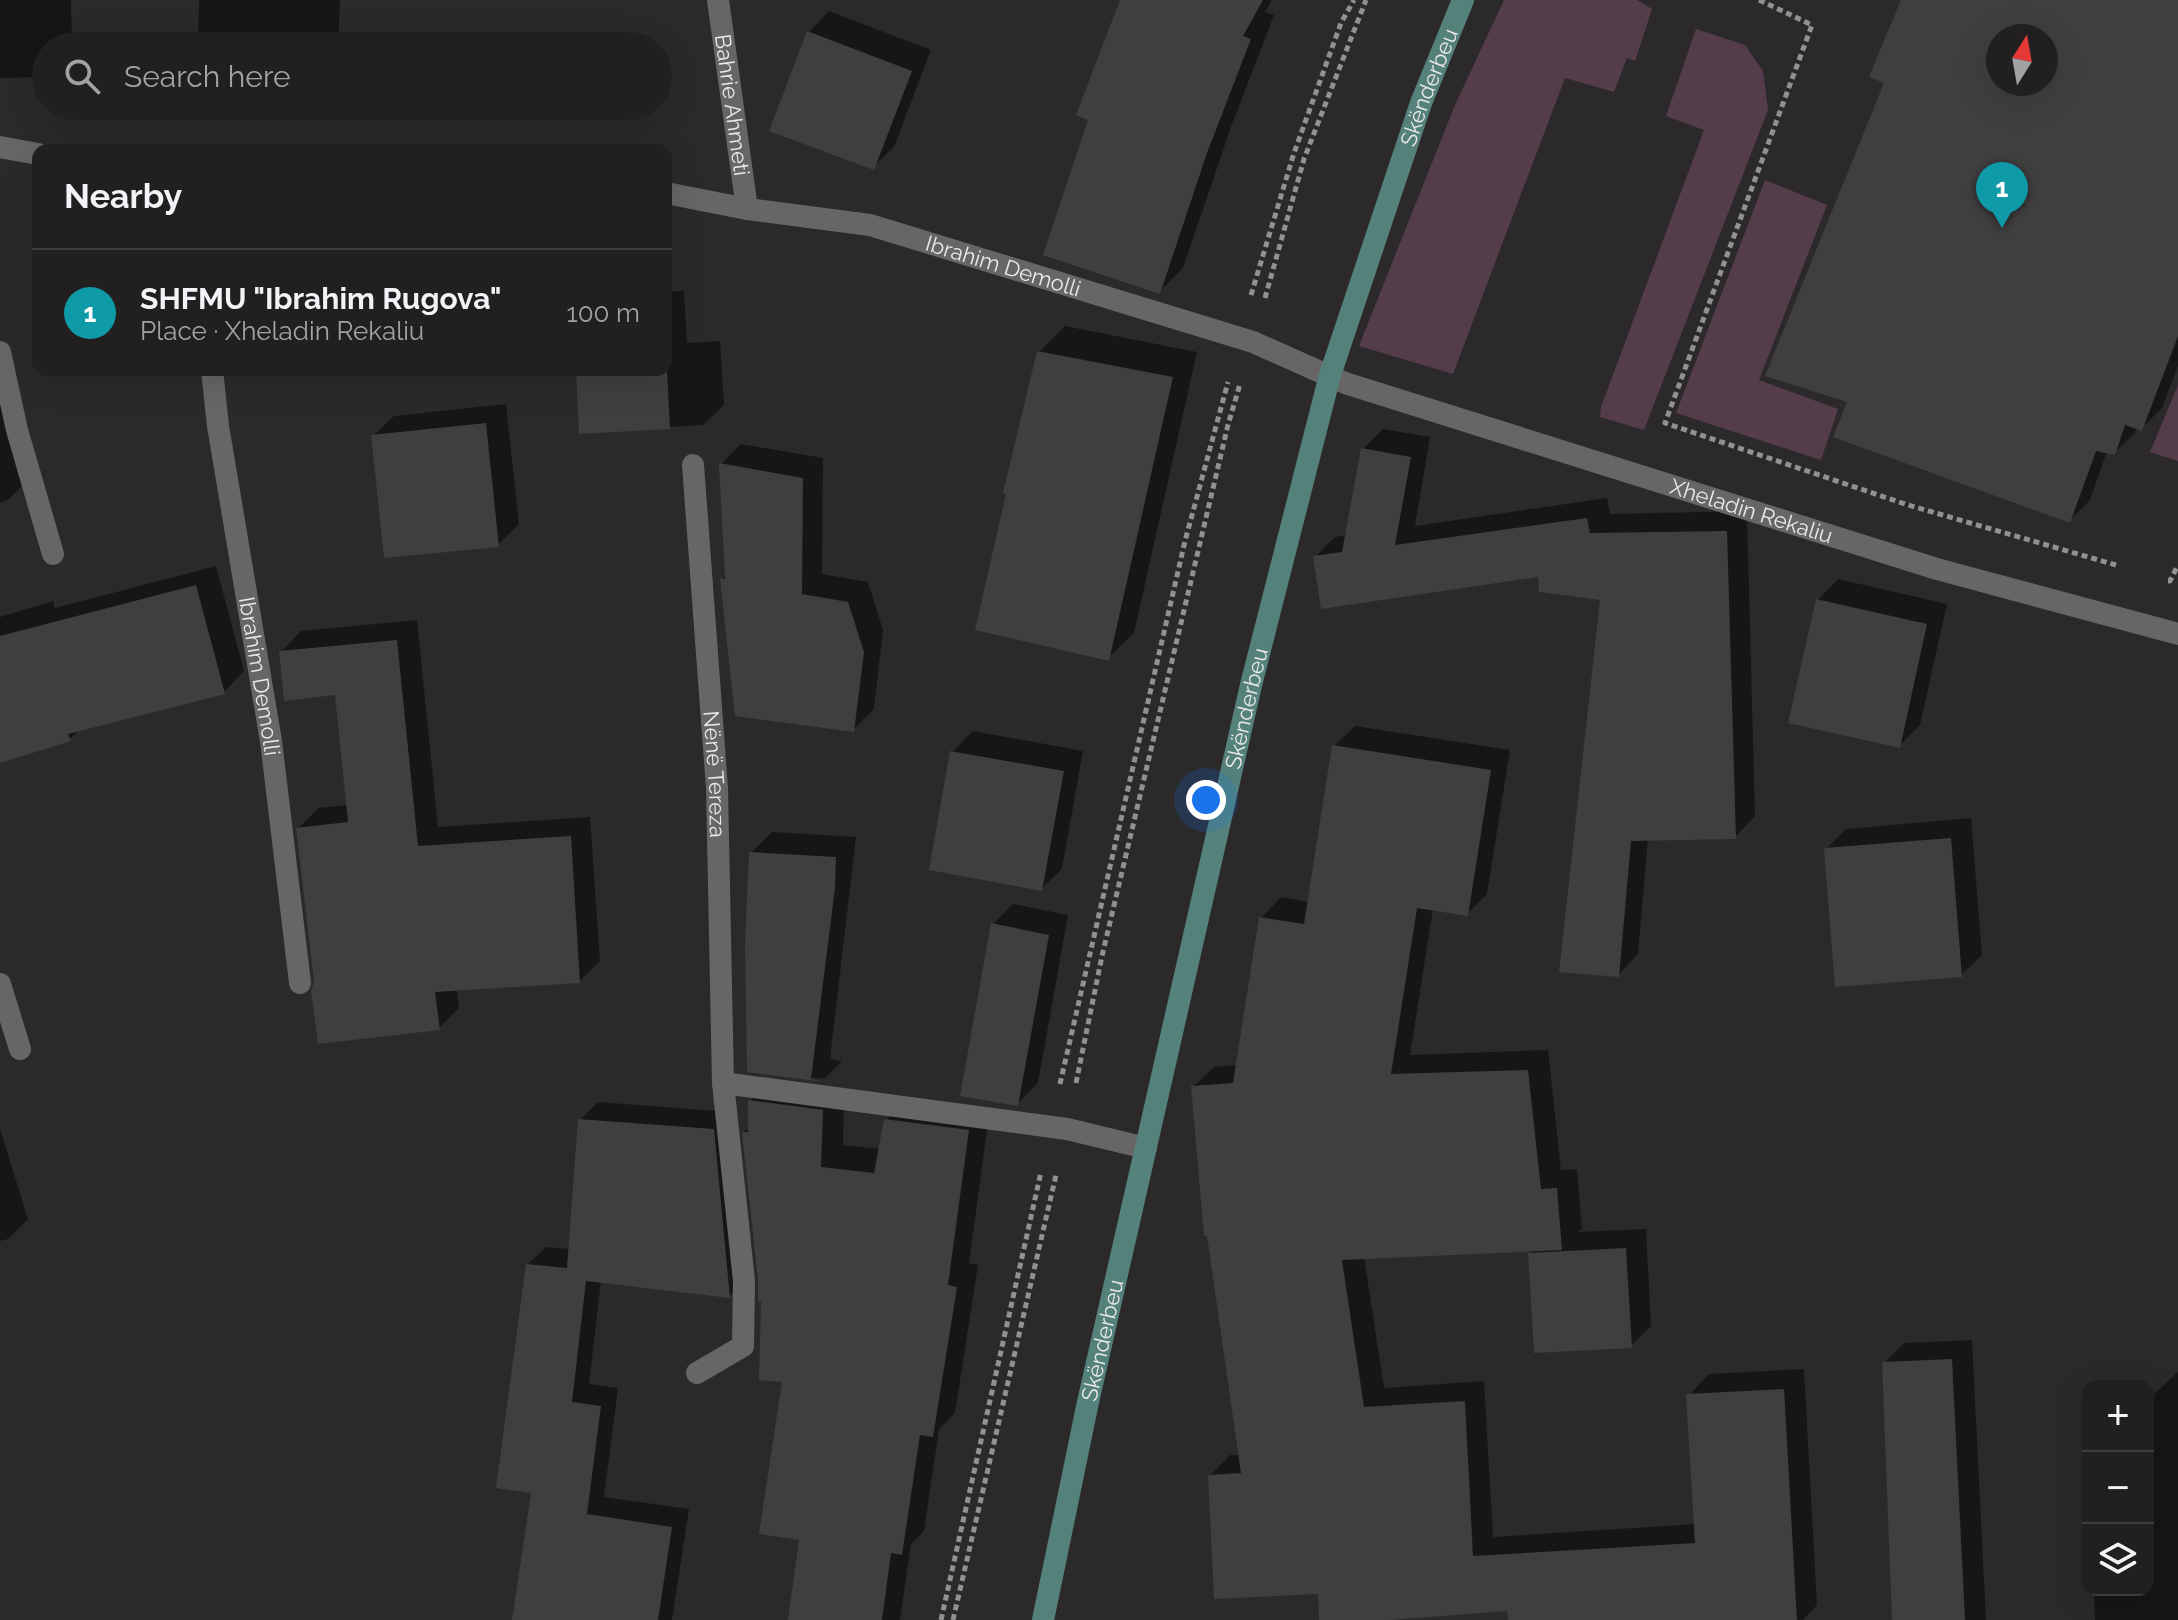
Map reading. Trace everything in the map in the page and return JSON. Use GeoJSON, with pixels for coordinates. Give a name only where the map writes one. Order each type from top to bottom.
{"type":"FeatureCollection","features":[{"type":"Feature","properties":{"kind":"main road","name":"Skënderbeu"},"geometry":{"type":"LineString","coordinates":[[1043,1620],[1088,1402],[1251,685],[1330,375],[1421,103],[1463,0]]}},
{"type":"Feature","properties":{"kind":"street","name":"Bahrie Ahmeti"},"geometry":{"type":"LineString","coordinates":[[718,0],[747,209]]}},
{"type":"Feature","properties":{"kind":"street"},"geometry":{"type":"LineString","coordinates":[[0,147],[32,153]]}},
{"type":"Feature","properties":{"kind":"street","name":"Ibrahim Demolli"},"geometry":{"type":"LineString","coordinates":[[672,194],[747,209],[870,225],[1246,340],[1330,375]]}},
{"type":"Feature","properties":{"kind":"street"},"geometry":{"type":"LineString","coordinates":[[0,352],[17,430],[53,554]]}},
{"type":"Feature","properties":{"kind":"street","name":"Xheladin Rekaliu"},"geometry":{"type":"LineString","coordinates":[[1330,375],[1345,383],[1937,569],[2178,634]]}},
{"type":"Feature","properties":{"kind":"street","name":"Ibrahim Demolli"},"geometry":{"type":"LineString","coordinates":[[213,376],[218,426],[271,741],[300,983]]}},
{"type":"Feature","properties":{"kind":"street","name":"Nënë Tereza"},"geometry":{"type":"LineString","coordinates":[[693,465],[717,788],[723,1083],[744,1281],[743,1346],[697,1373]]}},
{"type":"Feature","properties":{"kind":"street"},"geometry":{"type":"LineString","coordinates":[[0,984],[20,1049]]}},
{"type":"Feature","properties":{"kind":"street"},"geometry":{"type":"LineString","coordinates":[[723,1083],[1059,1128],[1146,1148]]}},
{"type":"Feature","properties":{"kind":"path"},"geometry":{"type":"LineString","coordinates":[[941,1620],[1102,956],[1246,340],[1294,153],[1341,23],[1354,0]]}},
{"type":"Feature","properties":{"kind":"path"},"geometry":{"type":"LineString","coordinates":[[953,1620],[1185,541],[1304,159],[1366,0]]}},
{"type":"Feature","properties":{"kind":"path"},"geometry":{"type":"LineString","coordinates":[[1759,0],[1812,25],[1665,423],[1908,505],[2126,568]]}},
{"type":"Feature","properties":{"kind":"path"},"geometry":{"type":"LineString","coordinates":[[2156,577],[2170,581],[2178,565]]}},
{"type":"Feature","properties":{"kind":"shaded area"},"geometry":{"type":"Polygon","coordinates":[[[1504,0],[1637,0],[1652,9],[1635,61],[1627,58],[1614,92],[1565,78],[1453,374],[1359,346],[1455,105],[1504,0]]]}},
{"type":"Feature","properties":{"kind":"shaded area"},"geometry":{"type":"Polygon","coordinates":[[[1696,29],[1745,45],[1763,71],[1768,110],[1644,430],[1600,417],[1601,407],[1704,130],[1666,116],[1696,29]]]}},
{"type":"Feature","properties":{"kind":"shaded area"},"geometry":{"type":"Polygon","coordinates":[[[1765,180],[1827,205],[1759,380],[1838,409],[1821,460],[1676,413],[1765,180]]]}},
{"type":"Feature","properties":{"kind":"shaded area"},"geometry":{"type":"Polygon","coordinates":[[[2178,385],[2178,461],[2150,452],[2178,385]]]}},
{"type":"Feature","properties":{"kind":"building"},"geometry":{"type":"Polygon","coordinates":[[[1120,0],[1263,0],[1243,36],[1251,39],[1207,153],[1160,294],[1043,255],[1088,120],[1076,115],[1120,0]]]}},
{"type":"Feature","properties":{"kind":"building"},"geometry":{"type":"Polygon","coordinates":[[[1901,0],[2178,0],[2178,336],[2142,431],[2125,425],[2115,455],[2096,451],[2070,523],[1833,437],[1847,402],[1765,376],[1884,83],[1869,77],[1901,0]]]}},
{"type":"Feature","properties":{"kind":"building"},"geometry":{"type":"Polygon","coordinates":[[[807,31],[912,71],[874,170],[769,131],[807,31]]]}},
{"type":"Feature","properties":{"kind":"building"},"geometry":{"type":"Polygon","coordinates":[[[1037,351],[1173,377],[1109,661],[975,630],[1037,351]]]}},
{"type":"Feature","properties":{"kind":"building"},"geometry":{"type":"Polygon","coordinates":[[[576,376],[667,376],[670,429],[579,434],[576,376]]]}},
{"type":"Feature","properties":{"kind":"building"},"geometry":{"type":"Polygon","coordinates":[[[486,423],[499,547],[384,558],[371,435],[486,423]]]}},
{"type":"Feature","properties":{"kind":"building"},"geometry":{"type":"Polygon","coordinates":[[[1361,448],[1411,457],[1395,545],[1587,518],[1590,533],[1727,531],[1736,839],[1631,841],[1619,977],[1559,972],[1600,600],[1539,592],[1538,577],[1321,609],[1313,556],[1342,552],[1361,448]]]}},
{"type":"Feature","properties":{"kind":"building"},"geometry":{"type":"Polygon","coordinates":[[[719,463],[803,478],[802,594],[848,602],[864,652],[854,732],[735,716],[720,578],[725,579],[719,463]]]}},
{"type":"Feature","properties":{"kind":"building"},"geometry":{"type":"Polygon","coordinates":[[[196,585],[225,694],[68,734],[71,741],[0,763],[0,636],[196,585]]]}},
{"type":"Feature","properties":{"kind":"building"},"geometry":{"type":"Polygon","coordinates":[[[1816,599],[1927,624],[1900,748],[1788,723],[1816,599]]]}},
{"type":"Feature","properties":{"kind":"building"},"geometry":{"type":"Polygon","coordinates":[[[397,640],[418,846],[571,836],[580,983],[435,992],[440,1030],[318,1044],[311,991],[314,981],[296,828],[348,822],[335,695],[284,701],[279,651],[397,640]]]}},
{"type":"Feature","properties":{"kind":"building"},"geometry":{"type":"Polygon","coordinates":[[[1332,745],[1491,770],[1468,916],[1417,908],[1391,1074],[1528,1070],[1541,1189],[1557,1188],[1562,1250],[1342,1260],[1364,1407],[1465,1401],[1473,1556],[1695,1543],[1686,1394],[1784,1389],[1797,1620],[1508,1620],[1507,1611],[1390,1620],[1319,1620],[1318,1594],[1214,1599],[1208,1475],[1241,1473],[1207,1236],[1204,1236],[1191,1086],[1233,1083],[1259,917],[1304,924],[1332,745]]]}},
{"type":"Feature","properties":{"kind":"building"},"geometry":{"type":"Polygon","coordinates":[[[950,751],[1064,771],[1042,891],[929,870],[950,751]]]}},
{"type":"Feature","properties":{"kind":"building"},"geometry":{"type":"Polygon","coordinates":[[[1951,838],[1962,977],[1835,987],[1824,848],[1951,838]]]}},
{"type":"Feature","properties":{"kind":"building"},"geometry":{"type":"Polygon","coordinates":[[[749,852],[836,857],[835,888],[811,1079],[825,1082],[747,1072],[745,946],[749,852]]]}},
{"type":"Feature","properties":{"kind":"building"},"geometry":{"type":"Polygon","coordinates":[[[991,923],[1049,935],[1018,1106],[960,1096],[991,923]]]}},
{"type":"Feature","properties":{"kind":"building"},"geometry":{"type":"Polygon","coordinates":[[[748,1100],[823,1110],[821,1167],[874,1173],[884,1119],[969,1130],[948,1285],[957,1287],[933,1437],[920,1435],[902,1555],[891,1553],[882,1620],[788,1620],[799,1540],[759,1534],[782,1382],[759,1380],[761,1302],[758,1301],[742,1132],[748,1132],[748,1100]]]}},
{"type":"Feature","properties":{"kind":"building"},"geometry":{"type":"Polygon","coordinates":[[[578,1119],[714,1129],[730,1298],[586,1281],[572,1402],[601,1406],[587,1514],[672,1527],[658,1620],[512,1620],[531,1493],[496,1488],[526,1264],[567,1268],[578,1119]]]}},
{"type":"Feature","properties":{"kind":"building"},"geometry":{"type":"Polygon","coordinates":[[[1626,1248],[1632,1348],[1534,1353],[1528,1253],[1626,1248]]]}},
{"type":"Feature","properties":{"kind":"building"},"geometry":{"type":"Polygon","coordinates":[[[1952,1359],[1965,1620],[1892,1620],[1882,1362],[1952,1359]]]}},
{"type":"Feature","properties":{"kind":"place","name":"SHFMU \"Ibrahim Rugova\""},"geometry":{"type":"Point","coordinates":[2002,228]}}]}
